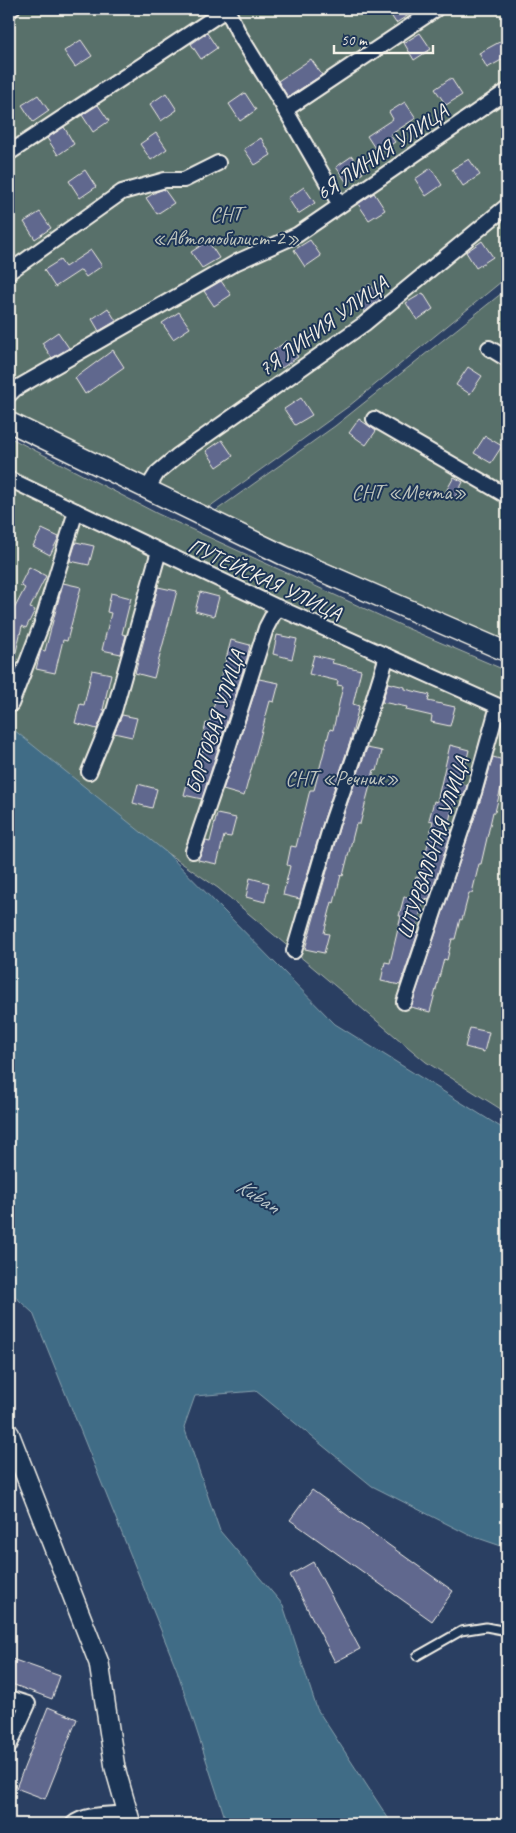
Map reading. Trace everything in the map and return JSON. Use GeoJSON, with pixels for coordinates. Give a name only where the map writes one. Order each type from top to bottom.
{"type":"FeatureCollection","features":[{"type":"Feature","properties":{"kind":"street"},"geometry":{"type":"LineString","coordinates":[[9,152],[227,9],[239,34],[340,205]]}},
{"type":"Feature","properties":{"kind":"street"},"geometry":{"type":"LineString","coordinates":[[285,110],[436,9]]}},
{"type":"Feature","properties":{"kind":"street","name":"6Я ЛИНИЯ УЛИЦА"},"geometry":{"type":"LineString","coordinates":[[11,390],[237,262],[298,235],[507,91]]}},
{"type":"Feature","properties":{"kind":"street"},"geometry":{"type":"LineString","coordinates":[[9,272],[122,192],[166,180],[184,180],[218,163]]}},
{"type":"Feature","properties":{"kind":"street","name":"7Я ЛИНИЯ УЛИЦА"},"geometry":{"type":"LineString","coordinates":[[147,489],[157,473],[177,456],[364,324],[507,206]]}},
{"type":"Feature","properties":{"kind":"street"},"geometry":{"type":"LineString","coordinates":[[489,348],[507,359]]}},
{"type":"Feature","properties":{"kind":"street"},"geometry":{"type":"LineString","coordinates":[[374,419],[507,496]]}},
{"type":"Feature","properties":{"kind":"street"},"geometry":{"type":"LineString","coordinates":[[9,422],[283,556],[507,652]]}},
{"type":"Feature","properties":{"kind":"street","name":"ПУТЕЙСКАЯ УЛИЦА"},"geometry":{"type":"LineString","coordinates":[[9,479],[277,607],[502,708]]}},
{"type":"Feature","properties":{"kind":"street"},"geometry":{"type":"LineString","coordinates":[[12,704],[41,626],[76,511]]}},
{"type":"Feature","properties":{"kind":"street"},"geometry":{"type":"LineString","coordinates":[[89,772],[114,711],[159,551]]}},
{"type":"Feature","properties":{"kind":"street","name":"БОРТОВАЯ УЛИЦА"},"geometry":{"type":"LineString","coordinates":[[193,851],[266,628],[277,607]]}},
{"type":"Feature","properties":{"kind":"street"},"geometry":{"type":"LineString","coordinates":[[294,951],[332,822],[387,656]]}},
{"type":"Feature","properties":{"kind":"street","name":"ШТУРВАЛЬНАЯ УЛИЦА"},"geometry":{"type":"LineString","coordinates":[[404,1002],[502,708]]}},
{"type":"Feature","properties":{"kind":"street"},"geometry":{"type":"LineString","coordinates":[[9,1433],[99,1663],[115,1768],[131,1819],[86,1818],[78,1820],[73,1824]]}},
{"type":"Feature","properties":{"kind":"street"},"geometry":{"type":"LineString","coordinates":[[9,1698],[28,1704],[9,1746]]}},
{"type":"Feature","properties":{"kind":"lane"},"geometry":{"type":"LineString","coordinates":[[417,1656],[461,1631],[486,1627],[507,1631]]}},
{"type":"Feature","properties":{"kind":"green space","name":"СНТ «Автомобилист-2»"},"geometry":{"type":"Polygon","coordinates":[[[9,9],[507,9],[507,277],[349,406],[209,507],[9,415],[9,9]]]}},
{"type":"Feature","properties":{"kind":"green space","name":"СНТ «Мечта»"},"geometry":{"type":"Polygon","coordinates":[[[507,289],[507,643],[214,512],[335,426],[507,289]]]}},
{"type":"Feature","properties":{"kind":"green space","name":"СНТ «Речник»"},"geometry":{"type":"Polygon","coordinates":[[[9,437],[158,514],[409,629],[507,671],[507,1113],[426,1062],[218,888],[9,745],[9,437]]]}},
{"type":"Feature","properties":{"kind":"water","name":"Kuban"},"geometry":{"type":"Polygon","coordinates":[[[9,726],[167,853],[335,1024],[507,1131],[507,1548],[469,1535],[372,1486],[256,1391],[195,1396],[184,1427],[220,1531],[283,1605],[317,1709],[392,1824],[227,1824],[177,1670],[33,1313],[9,1291],[9,726]]]}},
{"type":"Feature","properties":{"kind":"building"},"geometry":{"type":"Polygon","coordinates":[[[387,9],[418,9],[396,23],[387,9]]]}},
{"type":"Feature","properties":{"kind":"building"},"geometry":{"type":"Polygon","coordinates":[[[207,33],[217,48],[201,59],[191,44],[207,33]]]}},
{"type":"Feature","properties":{"kind":"building"},"geometry":{"type":"Polygon","coordinates":[[[420,33],[431,49],[414,60],[404,43],[420,33]]]}},
{"type":"Feature","properties":{"kind":"building"},"geometry":{"type":"Polygon","coordinates":[[[507,38],[507,57],[487,68],[479,53],[507,38]]]}},
{"type":"Feature","properties":{"kind":"building"},"geometry":{"type":"Polygon","coordinates":[[[81,40],[92,56],[75,67],[64,51],[81,40]]]}},
{"type":"Feature","properties":{"kind":"building"},"geometry":{"type":"Polygon","coordinates":[[[311,59],[322,75],[288,97],[278,81],[311,59]]]}},
{"type":"Feature","properties":{"kind":"building"},"geometry":{"type":"Polygon","coordinates":[[[451,78],[462,95],[446,105],[435,89],[451,78]]]}},
{"type":"Feature","properties":{"kind":"building"},"geometry":{"type":"Polygon","coordinates":[[[166,93],[177,110],[161,121],[150,104],[166,93]]]}},
{"type":"Feature","properties":{"kind":"building"},"geometry":{"type":"Polygon","coordinates":[[[245,93],[256,110],[240,121],[229,104],[245,93]]]}},
{"type":"Feature","properties":{"kind":"building"},"geometry":{"type":"Polygon","coordinates":[[[38,95],[49,111],[33,122],[22,105],[38,95]]]}},
{"type":"Feature","properties":{"kind":"building"},"geometry":{"type":"Polygon","coordinates":[[[405,102],[416,118],[390,135],[395,142],[378,153],[367,136],[393,119],[389,112],[405,102]]]}},
{"type":"Feature","properties":{"kind":"building"},"geometry":{"type":"Polygon","coordinates":[[[98,105],[109,121],[93,132],[82,115],[98,105]]]}},
{"type":"Feature","properties":{"kind":"building"},"geometry":{"type":"Polygon","coordinates":[[[64,127],[74,144],[58,155],[47,138],[64,127]]]}},
{"type":"Feature","properties":{"kind":"building"},"geometry":{"type":"Polygon","coordinates":[[[156,133],[167,149],[151,160],[140,144],[156,133]]]}},
{"type":"Feature","properties":{"kind":"building"},"geometry":{"type":"Polygon","coordinates":[[[261,138],[271,155],[255,165],[244,149],[261,138]]]}},
{"type":"Feature","properties":{"kind":"building"},"geometry":{"type":"Polygon","coordinates":[[[352,156],[363,173],[347,183],[336,167],[352,156]]]}},
{"type":"Feature","properties":{"kind":"building"},"geometry":{"type":"Polygon","coordinates":[[[469,159],[480,175],[463,186],[452,169],[469,159]]]}},
{"type":"Feature","properties":{"kind":"building"},"geometry":{"type":"Polygon","coordinates":[[[431,168],[442,185],[426,196],[415,179],[431,168]]]}},
{"type":"Feature","properties":{"kind":"building"},"geometry":{"type":"Polygon","coordinates":[[[85,170],[96,187],[80,198],[69,181],[85,170]]]}},
{"type":"Feature","properties":{"kind":"building"},"geometry":{"type":"Polygon","coordinates":[[[304,187],[315,203],[298,214],[288,198],[304,187]]]}},
{"type":"Feature","properties":{"kind":"building"},"geometry":{"type":"Polygon","coordinates":[[[164,189],[174,203],[157,214],[146,198],[164,189]]]}},
{"type":"Feature","properties":{"kind":"building"},"geometry":{"type":"Polygon","coordinates":[[[374,193],[385,210],[369,220],[358,204],[374,193]]]}},
{"type":"Feature","properties":{"kind":"building"},"geometry":{"type":"Polygon","coordinates":[[[40,212],[51,228],[35,239],[24,222],[40,212]]]}},
{"type":"Feature","properties":{"kind":"building"},"geometry":{"type":"Polygon","coordinates":[[[310,240],[321,256],[305,267],[294,250],[310,240]]]}},
{"type":"Feature","properties":{"kind":"building"},"geometry":{"type":"Polygon","coordinates":[[[208,241],[219,258],[202,268],[191,252],[208,241]]]}},
{"type":"Feature","properties":{"kind":"building"},"geometry":{"type":"Polygon","coordinates":[[[482,241],[493,257],[476,268],[466,252],[482,241]]]}},
{"type":"Feature","properties":{"kind":"building"},"geometry":{"type":"Polygon","coordinates":[[[91,250],[102,266],[86,277],[81,270],[55,287],[44,270],[60,260],[65,267],[91,250]]]}},
{"type":"Feature","properties":{"kind":"building"},"geometry":{"type":"Polygon","coordinates":[[[221,281],[231,295],[214,306],[204,291],[221,281]]]}},
{"type":"Feature","properties":{"kind":"building"},"geometry":{"type":"Polygon","coordinates":[[[370,284],[380,299],[365,312],[354,295],[370,284]]]}},
{"type":"Feature","properties":{"kind":"building"},"geometry":{"type":"Polygon","coordinates":[[[423,293],[433,309],[417,320],[406,303],[423,293]]]}},
{"type":"Feature","properties":{"kind":"building"},"geometry":{"type":"Polygon","coordinates":[[[108,308],[116,321],[99,331],[92,319],[108,308]]]}},
{"type":"Feature","properties":{"kind":"building"},"geometry":{"type":"Polygon","coordinates":[[[179,312],[190,328],[173,339],[162,323],[179,312]]]}},
{"type":"Feature","properties":{"kind":"building"},"geometry":{"type":"Polygon","coordinates":[[[58,332],[69,348],[52,358],[42,343],[58,332]]]}},
{"type":"Feature","properties":{"kind":"building"},"geometry":{"type":"Polygon","coordinates":[[[287,341],[298,357],[282,368],[271,352],[287,341]]]}},
{"type":"Feature","properties":{"kind":"building"},"geometry":{"type":"Polygon","coordinates":[[[113,350],[124,367],[85,394],[75,378],[113,350]]]}},
{"type":"Feature","properties":{"kind":"building"},"geometry":{"type":"Polygon","coordinates":[[[468,367],[482,376],[470,394],[456,385],[468,367]]]}},
{"type":"Feature","properties":{"kind":"building"},"geometry":{"type":"Polygon","coordinates":[[[301,398],[312,415],[295,425],[284,409],[301,398]]]}},
{"type":"Feature","properties":{"kind":"building"},"geometry":{"type":"Polygon","coordinates":[[[359,419],[376,431],[366,445],[349,433],[359,419]]]}},
{"type":"Feature","properties":{"kind":"building"},"geometry":{"type":"Polygon","coordinates":[[[485,436],[502,446],[491,463],[474,453],[485,436]]]}},
{"type":"Feature","properties":{"kind":"building"},"geometry":{"type":"Polygon","coordinates":[[[222,440],[233,456],[217,467],[206,451],[222,440]]]}},
{"type":"Feature","properties":{"kind":"building"},"geometry":{"type":"Polygon","coordinates":[[[454,477],[463,482],[455,498],[445,493],[454,477]]]}},
{"type":"Feature","properties":{"kind":"building"},"geometry":{"type":"Polygon","coordinates":[[[42,529],[59,537],[50,555],[33,546],[42,529]]]}},
{"type":"Feature","properties":{"kind":"building"},"geometry":{"type":"Polygon","coordinates":[[[76,542],[94,546],[89,565],[70,561],[76,542]]]}},
{"type":"Feature","properties":{"kind":"building"},"geometry":{"type":"Polygon","coordinates":[[[29,567],[46,576],[30,608],[35,610],[26,628],[22,626],[13,665],[9,665],[9,619],[25,588],[20,585],[29,567]]]}},
{"type":"Feature","properties":{"kind":"building"},"geometry":{"type":"Polygon","coordinates":[[[63,583],[81,587],[67,641],[63,640],[55,673],[36,669],[41,650],[45,651],[63,583]]]}},
{"type":"Feature","properties":{"kind":"building"},"geometry":{"type":"Polygon","coordinates":[[[158,587],[177,591],[154,678],[135,673],[158,587]]]}},
{"type":"Feature","properties":{"kind":"building"},"geometry":{"type":"Polygon","coordinates":[[[200,592],[219,597],[214,616],[195,611],[200,592]]]}},
{"type":"Feature","properties":{"kind":"building"},"geometry":{"type":"Polygon","coordinates":[[[111,593],[131,598],[122,634],[126,635],[121,654],[102,650],[111,613],[107,612],[111,593]]]}},
{"type":"Feature","properties":{"kind":"building"},"geometry":{"type":"Polygon","coordinates":[[[277,635],[297,639],[292,659],[273,654],[277,635]]]}},
{"type":"Feature","properties":{"kind":"building"},"geometry":{"type":"Polygon","coordinates":[[[231,640],[250,645],[247,658],[202,799],[184,795],[189,776],[196,777],[205,743],[202,742],[206,723],[209,724],[231,640]]]}},
{"type":"Feature","properties":{"kind":"building"},"geometry":{"type":"Polygon","coordinates":[[[314,655],[333,660],[332,663],[361,670],[353,704],[359,706],[350,742],[300,899],[283,895],[290,866],[287,865],[291,846],[296,847],[310,790],[314,790],[330,729],[333,730],[343,686],[337,685],[338,681],[309,674],[314,655]]]}},
{"type":"Feature","properties":{"kind":"building"},"geometry":{"type":"Polygon","coordinates":[[[92,670],[111,674],[103,710],[105,710],[97,729],[75,723],[80,704],[84,705],[92,670]]]}},
{"type":"Feature","properties":{"kind":"building"},"geometry":{"type":"Polygon","coordinates":[[[259,679],[279,683],[274,702],[270,701],[244,796],[223,790],[259,679]]]}},
{"type":"Feature","properties":{"kind":"building"},"geometry":{"type":"Polygon","coordinates":[[[388,683],[430,695],[428,701],[455,707],[450,726],[431,722],[432,716],[406,710],[407,707],[382,702],[388,683]]]}},
{"type":"Feature","properties":{"kind":"building"},"geometry":{"type":"Polygon","coordinates":[[[122,715],[137,718],[132,737],[114,733],[122,715]]]}},
{"type":"Feature","properties":{"kind":"building"},"geometry":{"type":"Polygon","coordinates":[[[450,745],[469,750],[461,784],[467,785],[466,789],[463,796],[456,794],[447,829],[452,830],[429,900],[424,899],[415,932],[418,933],[400,985],[381,981],[385,962],[390,963],[404,897],[411,898],[416,877],[420,878],[433,821],[429,820],[434,801],[437,802],[450,745]]]}},
{"type":"Feature","properties":{"kind":"building"},"geometry":{"type":"Polygon","coordinates":[[[367,748],[382,751],[377,771],[374,770],[360,824],[356,824],[343,876],[341,875],[334,903],[332,902],[324,933],[329,934],[324,953],[305,949],[340,825],[367,748]]]}},
{"type":"Feature","properties":{"kind":"building"},"geometry":{"type":"Polygon","coordinates":[[[493,757],[507,761],[507,770],[495,812],[493,812],[472,893],[469,893],[455,939],[452,939],[447,960],[444,959],[430,1012],[411,1007],[482,795],[493,757]]]}},
{"type":"Feature","properties":{"kind":"building"},"geometry":{"type":"Polygon","coordinates":[[[138,784],[157,789],[152,808],[133,803],[138,784]]]}},
{"type":"Feature","properties":{"kind":"building"},"geometry":{"type":"Polygon","coordinates":[[[217,814],[236,818],[231,837],[224,836],[217,864],[198,860],[206,841],[210,842],[217,814]]]}},
{"type":"Feature","properties":{"kind":"building"},"geometry":{"type":"Polygon","coordinates":[[[250,878],[269,883],[265,902],[246,897],[250,878]]]}},
{"type":"Feature","properties":{"kind":"building"},"geometry":{"type":"Polygon","coordinates":[[[470,1028],[489,1032],[484,1052],[465,1047],[470,1028]]]}},
{"type":"Feature","properties":{"kind":"building"},"geometry":{"type":"Polygon","coordinates":[[[312,1490],[453,1591],[432,1621],[290,1520],[312,1490]]]}},
{"type":"Feature","properties":{"kind":"building"},"geometry":{"type":"Polygon","coordinates":[[[313,1562],[360,1649],[335,1662],[290,1575],[313,1562]]]}},
{"type":"Feature","properties":{"kind":"building"},"geometry":{"type":"Polygon","coordinates":[[[9,1658],[60,1676],[52,1699],[9,1683],[9,1658]]]}},
{"type":"Feature","properties":{"kind":"building"},"geometry":{"type":"Polygon","coordinates":[[[48,1707],[77,1719],[45,1799],[16,1788],[48,1707]]]}}]}
